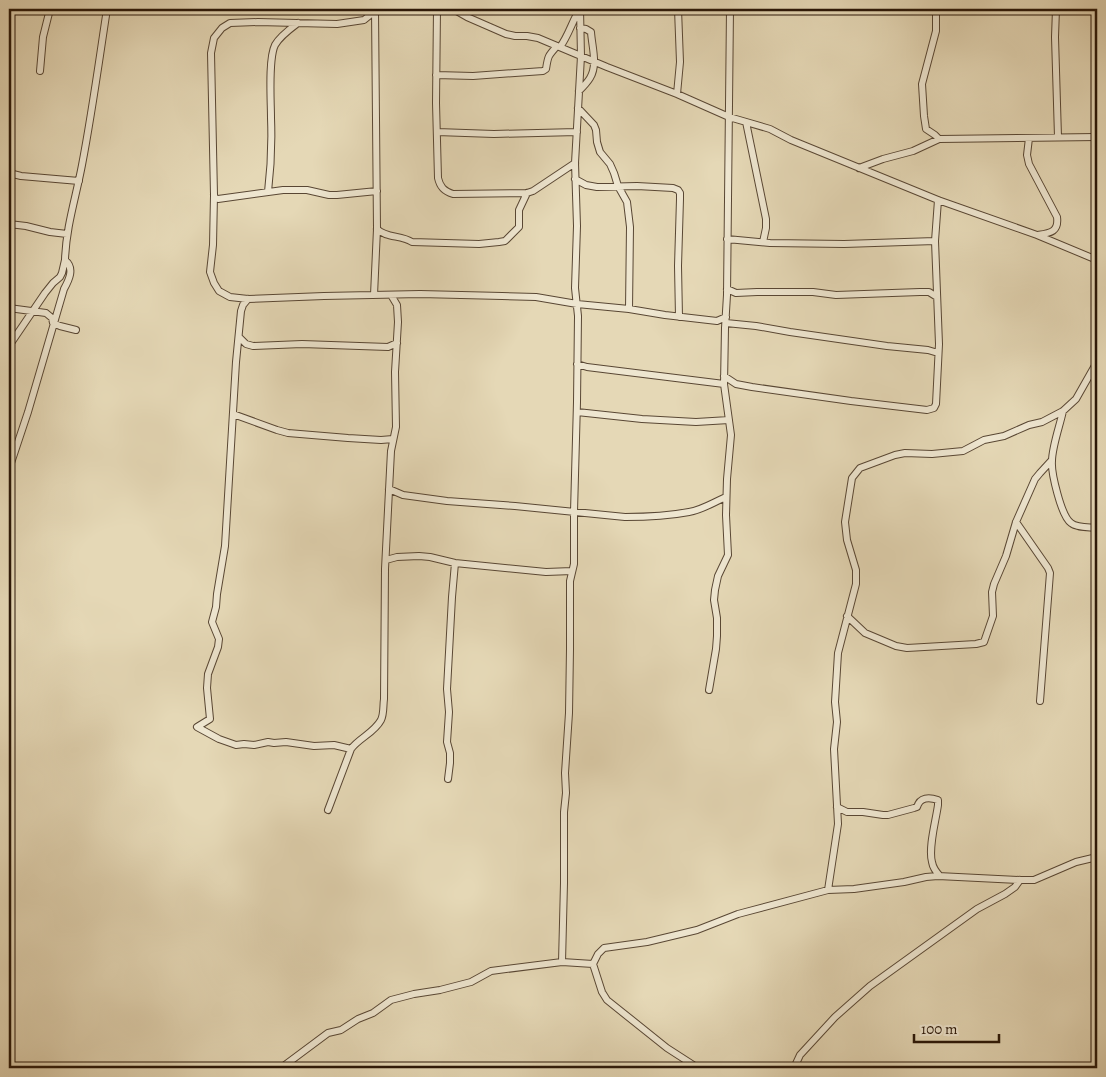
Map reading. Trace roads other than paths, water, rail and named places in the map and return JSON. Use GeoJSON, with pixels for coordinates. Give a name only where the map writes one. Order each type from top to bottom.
{"type":"FeatureCollection","features":[{"type":"Feature","properties":{"kind":"street"},"geometry":{"type":"LineString","coordinates":[[40,70],[43,38],[50,9]]}},
{"type":"Feature","properties":{"kind":"street"},"geometry":{"type":"LineString","coordinates":[[9,346],[62,272],[67,234],[92,112],[107,9]]}},
{"type":"Feature","properties":{"kind":"street"},"geometry":{"type":"LineString","coordinates":[[437,9],[438,178],[439,184],[446,192],[453,194],[527,193],[539,188],[575,163]]}},
{"type":"Feature","properties":{"kind":"street"},"geometry":{"type":"LineString","coordinates":[[453,9],[506,34],[538,38],[729,117],[770,129],[791,140],[938,200],[1037,235],[1097,260]]}},
{"type":"Feature","properties":{"kind":"street"},"geometry":{"type":"LineString","coordinates":[[436,75],[473,76],[543,71],[546,69],[549,54],[566,39],[580,9]]}},
{"type":"Feature","properties":{"kind":"street"},"geometry":{"type":"LineString","coordinates":[[562,962],[565,773],[569,704],[570,581],[574,564],[578,364],[575,288],[577,226],[575,163],[581,56],[580,9]]}},
{"type":"Feature","properties":{"kind":"street"},"geometry":{"type":"LineString","coordinates":[[677,94],[680,62],[678,9]]}},
{"type":"Feature","properties":{"kind":"street"},"geometry":{"type":"LineString","coordinates":[[709,690],[717,636],[715,590],[718,576],[728,556],[726,497],[731,435],[724,376],[728,239],[730,9]]}},
{"type":"Feature","properties":{"kind":"street"},"geometry":{"type":"LineString","coordinates":[[936,9],[936,31],[922,84],[926,129],[939,140]]}},
{"type":"Feature","properties":{"kind":"street"},"geometry":{"type":"LineString","coordinates":[[1056,9],[1058,137]]}},
{"type":"Feature","properties":{"kind":"street"},"geometry":{"type":"LineString","coordinates":[[375,10],[360,22],[337,24],[230,22],[214,38],[211,53],[214,195],[213,246],[210,272],[219,291],[230,297],[248,299],[410,294],[536,297],[577,304],[629,309],[666,316],[756,326],[887,346],[928,350],[938,353]]}},
{"type":"Feature","properties":{"kind":"street"},"geometry":{"type":"LineString","coordinates":[[374,295],[377,229],[375,10]]}},
{"type":"Feature","properties":{"kind":"street"},"geometry":{"type":"LineString","coordinates":[[268,192],[271,152],[270,89],[272,54],[276,44],[284,34],[298,23]]}},
{"type":"Feature","properties":{"kind":"street"},"geometry":{"type":"LineString","coordinates":[[579,91],[589,80],[593,72],[594,62],[591,32],[580,28]]}},
{"type":"Feature","properties":{"kind":"street"},"geometry":{"type":"LineString","coordinates":[[578,108],[594,125],[600,152],[610,164],[618,186],[627,202],[630,227],[629,309]]}},
{"type":"Feature","properties":{"kind":"street"},"geometry":{"type":"LineString","coordinates":[[746,122],[766,219],[763,242]]}},
{"type":"Feature","properties":{"kind":"street"},"geometry":{"type":"LineString","coordinates":[[437,132],[494,134],[577,132]]}},
{"type":"Feature","properties":{"kind":"street"},"geometry":{"type":"LineString","coordinates":[[859,168],[914,151],[939,140],[1097,137]]}},
{"type":"Feature","properties":{"kind":"street"},"geometry":{"type":"LineString","coordinates":[[1030,138],[1026,155],[1057,217],[1058,224],[1056,230],[1037,235]]}},
{"type":"Feature","properties":{"kind":"street"},"geometry":{"type":"LineString","coordinates":[[9,173],[21,176],[79,181]]}},
{"type":"Feature","properties":{"kind":"street"},"geometry":{"type":"LineString","coordinates":[[575,179],[586,185],[637,186],[673,188],[678,190],[680,193],[679,317]]}},
{"type":"Feature","properties":{"kind":"street"},"geometry":{"type":"LineString","coordinates":[[214,195],[218,199],[268,192],[307,190],[337,195],[377,191]]}},
{"type":"Feature","properties":{"kind":"street"},"geometry":{"type":"LineString","coordinates":[[377,229],[384,234],[412,242],[479,244],[499,242],[506,240],[519,227],[519,210],[527,193]]}},
{"type":"Feature","properties":{"kind":"street"},"geometry":{"type":"LineString","coordinates":[[724,376],[740,385],[850,401],[927,410],[934,408],[936,404],[939,342],[935,241],[938,200]]}},
{"type":"Feature","properties":{"kind":"street"},"geometry":{"type":"LineString","coordinates":[[9,224],[67,234]]}},
{"type":"Feature","properties":{"kind":"street"},"geometry":{"type":"LineString","coordinates":[[728,239],[844,244],[935,241]]}},
{"type":"Feature","properties":{"kind":"street"},"geometry":{"type":"LineString","coordinates":[[9,469],[28,412],[53,323],[68,281],[71,269],[70,264],[65,260]]}},
{"type":"Feature","properties":{"kind":"street"},"geometry":{"type":"LineString","coordinates":[[727,289],[736,293],[812,292],[836,295],[930,292],[937,297]]}},
{"type":"Feature","properties":{"kind":"street"},"geometry":{"type":"LineString","coordinates":[[727,300],[736,293]]}},
{"type":"Feature","properties":{"kind":"street"},"geometry":{"type":"LineString","coordinates":[[398,305],[410,294]]}},
{"type":"Feature","properties":{"kind":"street"},"geometry":{"type":"LineString","coordinates":[[328,810],[354,744],[374,729],[381,720],[384,699],[386,560],[389,489],[393,439],[396,427],[395,372],[398,305],[390,295]]}},
{"type":"Feature","properties":{"kind":"street"},"geometry":{"type":"LineString","coordinates":[[248,299],[241,311],[225,546],[212,622],[219,639],[208,674],[207,688],[210,719],[197,727],[236,745],[286,742],[314,746],[334,745],[351,750]]}},
{"type":"Feature","properties":{"kind":"street"},"geometry":{"type":"LineString","coordinates":[[9,308],[46,313],[52,318],[53,323],[76,330]]}},
{"type":"Feature","properties":{"kind":"street"},"geometry":{"type":"LineString","coordinates":[[717,321],[726,323]]}},
{"type":"Feature","properties":{"kind":"street"},"geometry":{"type":"LineString","coordinates":[[239,337],[246,344],[253,346],[302,344],[388,347],[397,343]]}},
{"type":"Feature","properties":{"kind":"street"},"geometry":{"type":"LineString","coordinates":[[928,350],[939,342]]}},
{"type":"Feature","properties":{"kind":"street"},"geometry":{"type":"LineString","coordinates":[[828,890],[838,824],[834,749],[837,722],[835,702],[838,653],[856,584],[856,570],[847,540],[845,522],[852,478],[860,468],[895,455],[963,451],[984,440],[1004,436],[1029,425],[1042,422],[1063,411],[1076,399],[1097,362]]}},
{"type":"Feature","properties":{"kind":"street"},"geometry":{"type":"LineString","coordinates":[[578,364],[587,367],[724,384]]}},
{"type":"Feature","properties":{"kind":"street"},"geometry":{"type":"LineString","coordinates":[[1063,411],[1052,462],[1058,498],[1066,518],[1071,524],[1097,528]]}},
{"type":"Feature","properties":{"kind":"street"},"geometry":{"type":"LineString","coordinates":[[577,412],[696,422],[729,420]]}},
{"type":"Feature","properties":{"kind":"street"},"geometry":{"type":"LineString","coordinates":[[233,414],[277,430],[288,432],[348,438],[393,439]]}},
{"type":"Feature","properties":{"kind":"street"},"geometry":{"type":"LineString","coordinates":[[847,616],[865,633],[886,643],[907,648],[984,642],[993,616],[992,592],[994,584],[1006,556],[1016,522],[1036,479],[1052,462]]}},
{"type":"Feature","properties":{"kind":"street"},"geometry":{"type":"LineString","coordinates":[[389,489],[403,495],[447,501],[625,517],[690,512],[726,497]]}},
{"type":"Feature","properties":{"kind":"street"},"geometry":{"type":"LineString","coordinates":[[1016,522],[1050,573],[1040,701]]}},
{"type":"Feature","properties":{"kind":"street"},"geometry":{"type":"LineString","coordinates":[[386,560],[397,557],[419,556],[455,563],[546,572],[572,571]]}},
{"type":"Feature","properties":{"kind":"street"},"geometry":{"type":"LineString","coordinates":[[448,779],[450,753],[447,742],[449,712],[447,689],[455,563]]}},
{"type":"Feature","properties":{"kind":"street"},"geometry":{"type":"LineString","coordinates":[[837,807],[847,812],[888,815],[914,808],[923,798],[938,800],[930,850],[935,870],[940,876]]}},
{"type":"Feature","properties":{"kind":"street"},"geometry":{"type":"LineString","coordinates":[[698,1068],[667,1048],[607,1000],[602,992],[593,964],[598,954],[604,948],[647,942],[697,930],[738,914],[828,890],[854,889],[940,876],[1034,880],[1076,862],[1097,857]]}},
{"type":"Feature","properties":{"kind":"street"},"geometry":{"type":"LineString","coordinates":[[794,1068],[800,1054],[835,1017],[870,986],[977,909],[1015,887],[1020,880]]}},
{"type":"Feature","properties":{"kind":"street"},"geometry":{"type":"LineString","coordinates":[[281,1068],[328,1033],[341,1030],[358,1019],[373,1013],[391,1000],[471,982],[491,971],[562,962],[593,964]]}}]}
